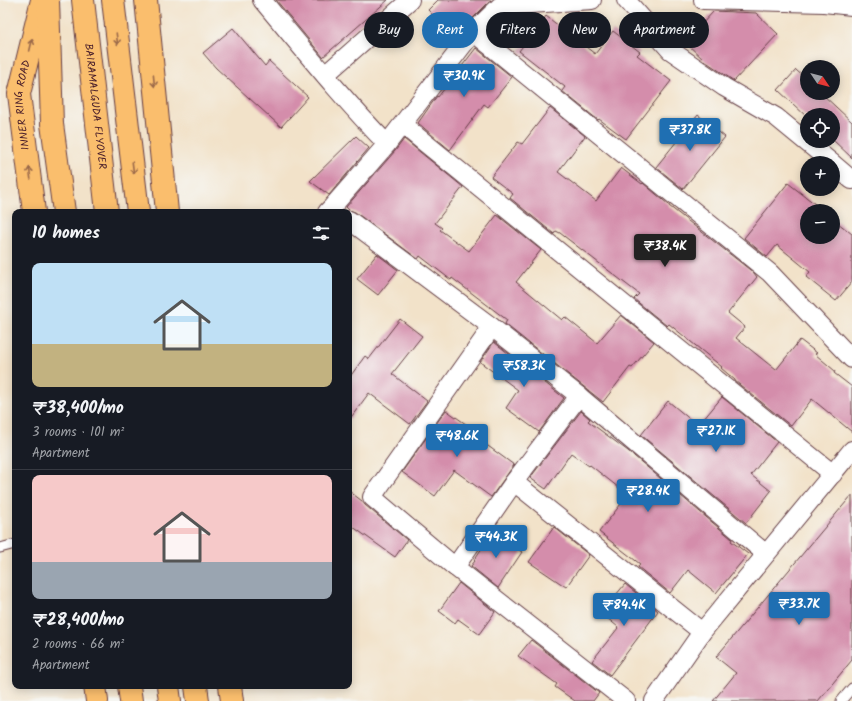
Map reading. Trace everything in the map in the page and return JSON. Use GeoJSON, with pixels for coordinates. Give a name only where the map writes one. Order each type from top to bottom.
{"type":"FeatureCollection","features":[{"type":"Feature","properties":{"kind":"main road","name":"INNER RING ROAD"},"geometry":{"type":"LineString","coordinates":[[34,209],[20,94],[42,0]]}},
{"type":"Feature","properties":{"kind":"main road"},"geometry":{"type":"LineString","coordinates":[[48,0],[52,124],[64,209]]}},
{"type":"Feature","properties":{"kind":"main road","name":"BAIRAMALGUDA FLYOVER"},"geometry":{"type":"LineString","coordinates":[[83,0],[107,209]]}},
{"type":"Feature","properties":{"kind":"main road"},"geometry":{"type":"LineString","coordinates":[[113,0],[138,209]]}},
{"type":"Feature","properties":{"kind":"main road"},"geometry":{"type":"LineString","coordinates":[[146,0],[167,209]]}},
{"type":"Feature","properties":{"kind":"main road"},"geometry":{"type":"LineString","coordinates":[[95,689],[97,701]]}},
{"type":"Feature","properties":{"kind":"main road"},"geometry":{"type":"LineString","coordinates":[[129,689],[131,701]]}},
{"type":"Feature","properties":{"kind":"main road"},"geometry":{"type":"LineString","coordinates":[[168,689],[170,701]]}},
{"type":"Feature","properties":{"kind":"main road"},"geometry":{"type":"LineString","coordinates":[[196,689],[198,701]]}},
{"type":"Feature","properties":{"kind":"main road"},"geometry":{"type":"LineString","coordinates":[[230,689],[232,701]]}},
{"type":"Feature","properties":{"kind":"street"},"geometry":{"type":"LineString","coordinates":[[262,0],[325,75],[387,144]]}},
{"type":"Feature","properties":{"kind":"street"},"geometry":{"type":"LineString","coordinates":[[325,75],[410,0]]}},
{"type":"Feature","properties":{"kind":"street"},"geometry":{"type":"LineString","coordinates":[[478,27],[500,6],[592,0]]}},
{"type":"Feature","properties":{"kind":"street"},"geometry":{"type":"LineString","coordinates":[[626,0],[670,50],[724,88],[776,117],[823,156]]}},
{"type":"Feature","properties":{"kind":"street"},"geometry":{"type":"LineString","coordinates":[[702,0],[852,6]]}},
{"type":"Feature","properties":{"kind":"street"},"geometry":{"type":"LineString","coordinates":[[478,36],[770,273],[852,359]]}},
{"type":"Feature","properties":{"kind":"street"},"geometry":{"type":"LineString","coordinates":[[334,209],[403,125],[461,48]]}},
{"type":"Feature","properties":{"kind":"street"},"geometry":{"type":"LineString","coordinates":[[403,125],[834,474]]}},
{"type":"Feature","properties":{"kind":"street"},"geometry":{"type":"LineString","coordinates":[[840,169],[851,177]]}},
{"type":"Feature","properties":{"kind":"street"},"geometry":{"type":"LineString","coordinates":[[352,222],[492,326],[579,396],[766,554]]}},
{"type":"Feature","properties":{"kind":"street"},"geometry":{"type":"LineString","coordinates":[[492,326],[372,497],[455,567],[626,701]]}},
{"type":"Feature","properties":{"kind":"street"},"geometry":{"type":"LineString","coordinates":[[455,567],[514,482],[579,396]]}},
{"type":"Feature","properties":{"kind":"street"},"geometry":{"type":"LineString","coordinates":[[654,701],[702,632],[834,474],[852,450]]}},
{"type":"Feature","properties":{"kind":"street"},"geometry":{"type":"LineString","coordinates":[[514,482],[702,632]]}},
{"type":"Feature","properties":{"kind":"lane"},"geometry":{"type":"LineString","coordinates":[[0,548],[12,545]]}},
{"type":"Feature","properties":{"kind":"lane"},"geometry":{"type":"LineString","coordinates":[[842,701],[852,688]]}},
{"type":"Feature","properties":{"kind":"building"},"geometry":{"type":"Polygon","coordinates":[[[276,0],[388,0],[374,12],[364,12],[364,21],[323,57],[276,0]]]}},
{"type":"Feature","properties":{"kind":"building"},"geometry":{"type":"Polygon","coordinates":[[[438,0],[491,0],[478,13],[430,12],[428,10],[438,0]]]}},
{"type":"Feature","properties":{"kind":"building"},"geometry":{"type":"Polygon","coordinates":[[[714,11],[756,13],[778,34],[734,81],[705,61],[691,48],[709,48],[709,16],[714,11]]]}},
{"type":"Feature","properties":{"kind":"building"},"geometry":{"type":"Polygon","coordinates":[[[550,19],[558,25],[558,48],[587,48],[595,54],[600,48],[611,48],[611,34],[613,31],[619,36],[619,48],[635,48],[640,52],[637,55],[671,81],[626,139],[599,119],[598,120],[562,91],[565,87],[519,51],[521,48],[550,48],[550,19]]]}},
{"type":"Feature","properties":{"kind":"building"},"geometry":{"type":"Polygon","coordinates":[[[233,28],[265,66],[269,61],[308,97],[281,127],[216,68],[203,53],[233,28]]]}},
{"type":"Feature","properties":{"kind":"building"},"geometry":{"type":"Polygon","coordinates":[[[476,48],[512,77],[488,107],[484,104],[450,150],[418,123],[437,96],[438,97],[476,48]]]}},
{"type":"Feature","properties":{"kind":"building"},"geometry":{"type":"Polygon","coordinates":[[[796,70],[800,74],[800,100],[828,100],[837,108],[800,108],[800,110],[778,90],[796,70]]]}},
{"type":"Feature","properties":{"kind":"building"},"geometry":{"type":"Polygon","coordinates":[[[550,108],[585,136],[558,172],[596,201],[621,168],[642,184],[643,183],[669,206],[754,273],[757,277],[728,313],[745,327],[736,338],[776,370],[800,340],[817,353],[815,354],[835,371],[834,373],[852,387],[852,432],[812,399],[791,426],[735,381],[721,368],[722,367],[669,324],[667,326],[634,299],[639,294],[560,233],[556,231],[554,234],[510,198],[513,194],[491,177],[518,142],[522,144],[550,108]]]}},
{"type":"Feature","properties":{"kind":"building"},"geometry":{"type":"Polygon","coordinates":[[[840,111],[852,122],[852,158],[840,147],[840,111]]]}},
{"type":"Feature","properties":{"kind":"building"},"geometry":{"type":"Polygon","coordinates":[[[698,115],[725,137],[683,189],[656,167],[698,115]]]}},
{"type":"Feature","properties":{"kind":"building"},"geometry":{"type":"Polygon","coordinates":[[[356,136],[369,148],[329,195],[310,181],[356,136]]]}},
{"type":"Feature","properties":{"kind":"building"},"geometry":{"type":"Polygon","coordinates":[[[404,139],[463,187],[435,223],[442,228],[440,230],[469,251],[497,215],[541,250],[516,282],[562,320],[565,317],[597,343],[621,315],[654,342],[632,368],[630,367],[603,402],[505,324],[507,320],[452,278],[451,280],[420,256],[418,259],[352,211],[352,209],[348,209],[346,207],[404,139]]]}},
{"type":"Feature","properties":{"kind":"building"},"geometry":{"type":"Polygon","coordinates":[[[788,183],[800,192],[800,196],[805,196],[815,204],[800,204],[800,244],[840,244],[840,225],[852,234],[852,282],[836,301],[806,277],[810,272],[777,245],[767,257],[744,238],[788,183]]]}},
{"type":"Feature","properties":{"kind":"building"},"geometry":{"type":"Polygon","coordinates":[[[377,254],[398,270],[378,295],[357,279],[377,254]]]}},
{"type":"Feature","properties":{"kind":"building"},"geometry":{"type":"Polygon","coordinates":[[[400,319],[422,336],[392,374],[427,401],[410,424],[369,393],[352,416],[352,374],[365,356],[369,359],[400,319]]]}},
{"type":"Feature","properties":{"kind":"building"},"geometry":{"type":"Polygon","coordinates":[[[494,342],[564,398],[539,432],[506,408],[518,390],[480,362],[494,342]]]}},
{"type":"Feature","properties":{"kind":"building"},"geometry":{"type":"Polygon","coordinates":[[[722,397],[777,442],[751,475],[771,491],[746,523],[641,435],[668,401],[698,426],[722,397]]]}},
{"type":"Feature","properties":{"kind":"building"},"geometry":{"type":"Polygon","coordinates":[[[446,410],[480,434],[477,438],[514,465],[491,497],[454,470],[435,496],[402,472],[446,410]]]}},
{"type":"Feature","properties":{"kind":"building"},"geometry":{"type":"Polygon","coordinates":[[[581,411],[590,419],[588,421],[628,451],[732,539],[731,541],[748,554],[716,593],[688,570],[670,593],[638,567],[640,564],[599,532],[628,495],[590,465],[589,466],[571,453],[546,489],[530,478],[581,411]]]}},
{"type":"Feature","properties":{"kind":"building"},"geometry":{"type":"Polygon","coordinates":[[[352,493],[407,540],[395,557],[352,526],[352,493]]]}},
{"type":"Feature","properties":{"kind":"building"},"geometry":{"type":"Polygon","coordinates":[[[852,495],[852,660],[818,701],[713,701],[736,673],[716,657],[852,495]]]}},
{"type":"Feature","properties":{"kind":"building"},"geometry":{"type":"Polygon","coordinates":[[[554,527],[589,555],[566,587],[529,562],[554,527]]]}},
{"type":"Feature","properties":{"kind":"building"},"geometry":{"type":"Polygon","coordinates":[[[493,532],[522,552],[498,588],[471,566],[493,532]]]}},
{"type":"Feature","properties":{"kind":"building"},"geometry":{"type":"Polygon","coordinates":[[[459,583],[495,612],[479,634],[458,619],[455,623],[439,611],[459,583]]]}},
{"type":"Feature","properties":{"kind":"building"},"geometry":{"type":"Polygon","coordinates":[[[625,584],[658,611],[610,675],[592,661],[618,628],[601,613],[625,584]]]}},
{"type":"Feature","properties":{"kind":"building"},"geometry":{"type":"Polygon","coordinates":[[[531,640],[599,693],[593,701],[575,701],[555,687],[557,684],[518,656],[531,640]]]}}]}
